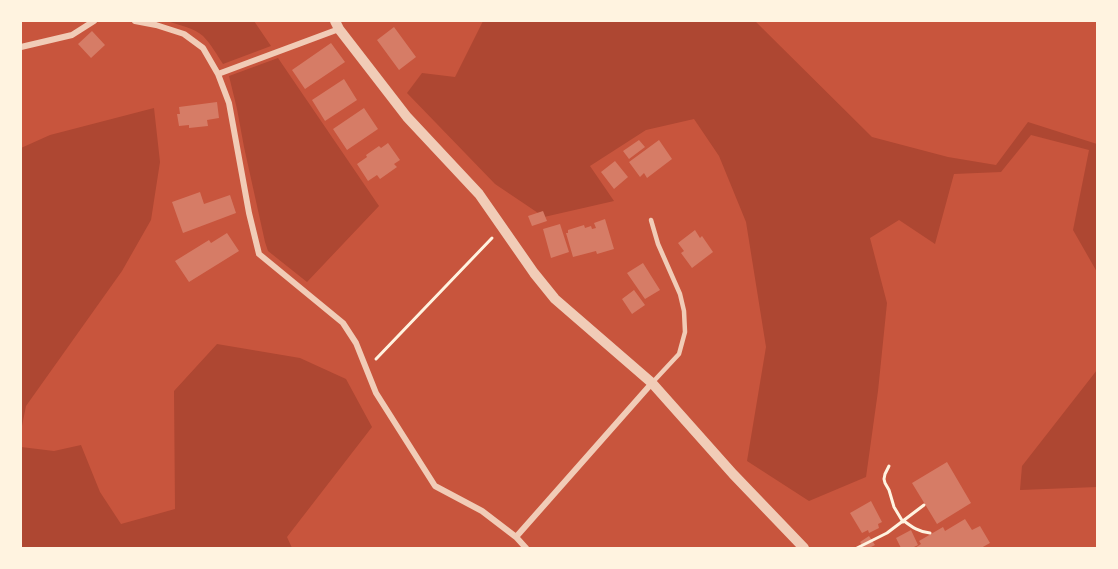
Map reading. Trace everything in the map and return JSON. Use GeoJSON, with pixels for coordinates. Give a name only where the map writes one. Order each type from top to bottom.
{"type":"FeatureCollection","features":[{"type":"Feature","properties":{"kind":"street"},"geometry":{"type":"LineString","coordinates":[[21,47],[72,36],[94,21]]}},
{"type":"Feature","properties":{"kind":"street"},"geometry":{"type":"LineString","coordinates":[[135,21],[184,34],[203,48],[218,74],[229,103],[258,254],[343,323],[356,343],[376,393],[435,486],[482,512],[516,537],[526,548]]}},
{"type":"Feature","properties":{"kind":"street"},"geometry":{"type":"LineString","coordinates":[[218,74],[337,25],[407,117],[479,194],[555,299],[652,383],[733,474],[804,548]]}},
{"type":"Feature","properties":{"kind":"street"},"geometry":{"type":"LineString","coordinates":[[516,537],[652,383]]}},
{"type":"Feature","properties":{"kind":"lane"},"geometry":{"type":"LineString","coordinates":[[651,220],[658,244],[680,294],[685,332],[679,354],[652,383]]}},
{"type":"Feature","properties":{"kind":"path"},"geometry":{"type":"LineString","coordinates":[[367,369],[502,227]]}},
{"type":"Feature","properties":{"kind":"path"},"geometry":{"type":"LineString","coordinates":[[889,466],[884,479],[894,507],[903,521],[915,529],[930,533]]}},
{"type":"Feature","properties":{"kind":"path"},"geometry":{"type":"LineString","coordinates":[[857,548],[887,533],[924,505]]}},
{"type":"Feature","properties":{"kind":"shaded area"},"geometry":{"type":"Polygon","coordinates":[[[167,21],[254,21],[271,46],[223,64],[203,36],[191,29],[167,21]]]}},
{"type":"Feature","properties":{"kind":"shaded area"},"geometry":{"type":"Polygon","coordinates":[[[483,21],[755,21],[872,137],[948,157],[996,165],[1028,122],[1097,144],[1097,272],[1073,230],[1089,150],[1031,135],[1001,172],[954,174],[935,244],[899,220],[870,238],[887,303],[866,477],[809,501],[747,461],[766,347],[746,222],[719,156],[694,119],[646,130],[590,166],[614,201],[544,217],[495,184],[407,93],[422,73],[455,77],[483,21]]]}},
{"type":"Feature","properties":{"kind":"shaded area"},"geometry":{"type":"Polygon","coordinates":[[[278,58],[379,206],[307,282],[268,251],[229,76],[278,58]]]}},
{"type":"Feature","properties":{"kind":"shaded area"},"geometry":{"type":"Polygon","coordinates":[[[154,108],[160,162],[151,220],[122,271],[26,406],[21,431],[21,148],[50,135],[154,108]]]}},
{"type":"Feature","properties":{"kind":"shaded area"},"geometry":{"type":"Polygon","coordinates":[[[217,344],[300,358],[346,379],[372,427],[287,537],[292,548],[21,548],[21,447],[54,451],[81,445],[100,492],[121,524],[175,509],[174,391],[217,344]]]}},
{"type":"Feature","properties":{"kind":"shaded area"},"geometry":{"type":"Polygon","coordinates":[[[1097,370],[1097,487],[1020,490],[1022,466],[1097,370]]]}},
{"type":"Feature","properties":{"kind":"building"},"geometry":{"type":"Polygon","coordinates":[[[394,27],[416,57],[399,70],[377,40],[394,27]]]}},
{"type":"Feature","properties":{"kind":"building"},"geometry":{"type":"Polygon","coordinates":[[[92,31],[105,45],[91,58],[78,44],[92,31]]]}},
{"type":"Feature","properties":{"kind":"building"},"geometry":{"type":"Polygon","coordinates":[[[331,43],[345,62],[305,89],[292,70],[331,43]]]}},
{"type":"Feature","properties":{"kind":"building"},"geometry":{"type":"Polygon","coordinates":[[[344,79],[357,100],[325,121],[312,100],[344,79]]]}},
{"type":"Feature","properties":{"kind":"building"},"geometry":{"type":"Polygon","coordinates":[[[217,102],[219,118],[207,120],[208,126],[189,128],[189,125],[179,126],[177,114],[180,114],[179,107],[217,102]]]}},
{"type":"Feature","properties":{"kind":"building"},"geometry":{"type":"Polygon","coordinates":[[[364,108],[378,129],[347,150],[333,129],[364,108]]]}},
{"type":"Feature","properties":{"kind":"building"},"geometry":{"type":"Polygon","coordinates":[[[639,140],[645,147],[629,159],[623,151],[639,140]]]}},
{"type":"Feature","properties":{"kind":"building"},"geometry":{"type":"Polygon","coordinates":[[[659,140],[672,159],[647,178],[644,173],[640,177],[629,162],[659,140]]]}},
{"type":"Feature","properties":{"kind":"building"},"geometry":{"type":"Polygon","coordinates":[[[388,143],[400,160],[394,164],[397,167],[380,179],[377,175],[368,181],[357,164],[379,146],[381,148],[388,143]]]}},
{"type":"Feature","properties":{"kind":"building"},"geometry":{"type":"Polygon","coordinates":[[[615,161],[628,177],[614,189],[601,172],[615,161]]]}},
{"type":"Feature","properties":{"kind":"building"},"geometry":{"type":"Polygon","coordinates":[[[200,192],[204,204],[230,195],[236,213],[183,233],[172,202],[200,192]]]}},
{"type":"Feature","properties":{"kind":"building"},"geometry":{"type":"Polygon","coordinates":[[[543,211],[547,221],[532,226],[528,216],[543,211]]]}},
{"type":"Feature","properties":{"kind":"building"},"geometry":{"type":"Polygon","coordinates":[[[605,219],[614,249],[573,257],[566,233],[568,230],[584,225],[585,228],[591,226],[592,229],[596,228],[594,223],[605,219]]]}},
{"type":"Feature","properties":{"kind":"building"},"geometry":{"type":"Polygon","coordinates":[[[560,224],[569,252],[551,258],[543,229],[560,224]]]}},
{"type":"Feature","properties":{"kind":"building"},"geometry":{"type":"Polygon","coordinates":[[[695,230],[713,252],[692,268],[681,253],[684,251],[678,243],[695,230]]]}},
{"type":"Feature","properties":{"kind":"building"},"geometry":{"type":"Polygon","coordinates":[[[227,233],[239,251],[189,282],[175,261],[209,240],[211,243],[227,233]]]}},
{"type":"Feature","properties":{"kind":"building"},"geometry":{"type":"Polygon","coordinates":[[[643,263],[660,290],[645,299],[627,273],[643,263]]]}},
{"type":"Feature","properties":{"kind":"building"},"geometry":{"type":"Polygon","coordinates":[[[634,290],[645,305],[632,314],[622,299],[634,290]]]}},
{"type":"Feature","properties":{"kind":"building"},"geometry":{"type":"Polygon","coordinates":[[[947,462],[971,503],[937,524],[912,483],[947,462]]]}},
{"type":"Feature","properties":{"kind":"building"},"geometry":{"type":"Polygon","coordinates":[[[871,501],[882,522],[878,524],[879,528],[869,533],[868,530],[862,533],[850,513],[871,501]]]}},
{"type":"Feature","properties":{"kind":"building"},"geometry":{"type":"Polygon","coordinates":[[[965,519],[972,530],[980,526],[990,543],[981,548],[915,548],[921,544],[919,541],[943,527],[945,531],[965,519]]]}},
{"type":"Feature","properties":{"kind":"building"},"geometry":{"type":"Polygon","coordinates":[[[911,530],[918,545],[912,548],[901,548],[896,538],[911,530]]]}},
{"type":"Feature","properties":{"kind":"building"},"geometry":{"type":"Polygon","coordinates":[[[869,536],[875,545],[864,548],[860,542],[869,536]]]}}]}
